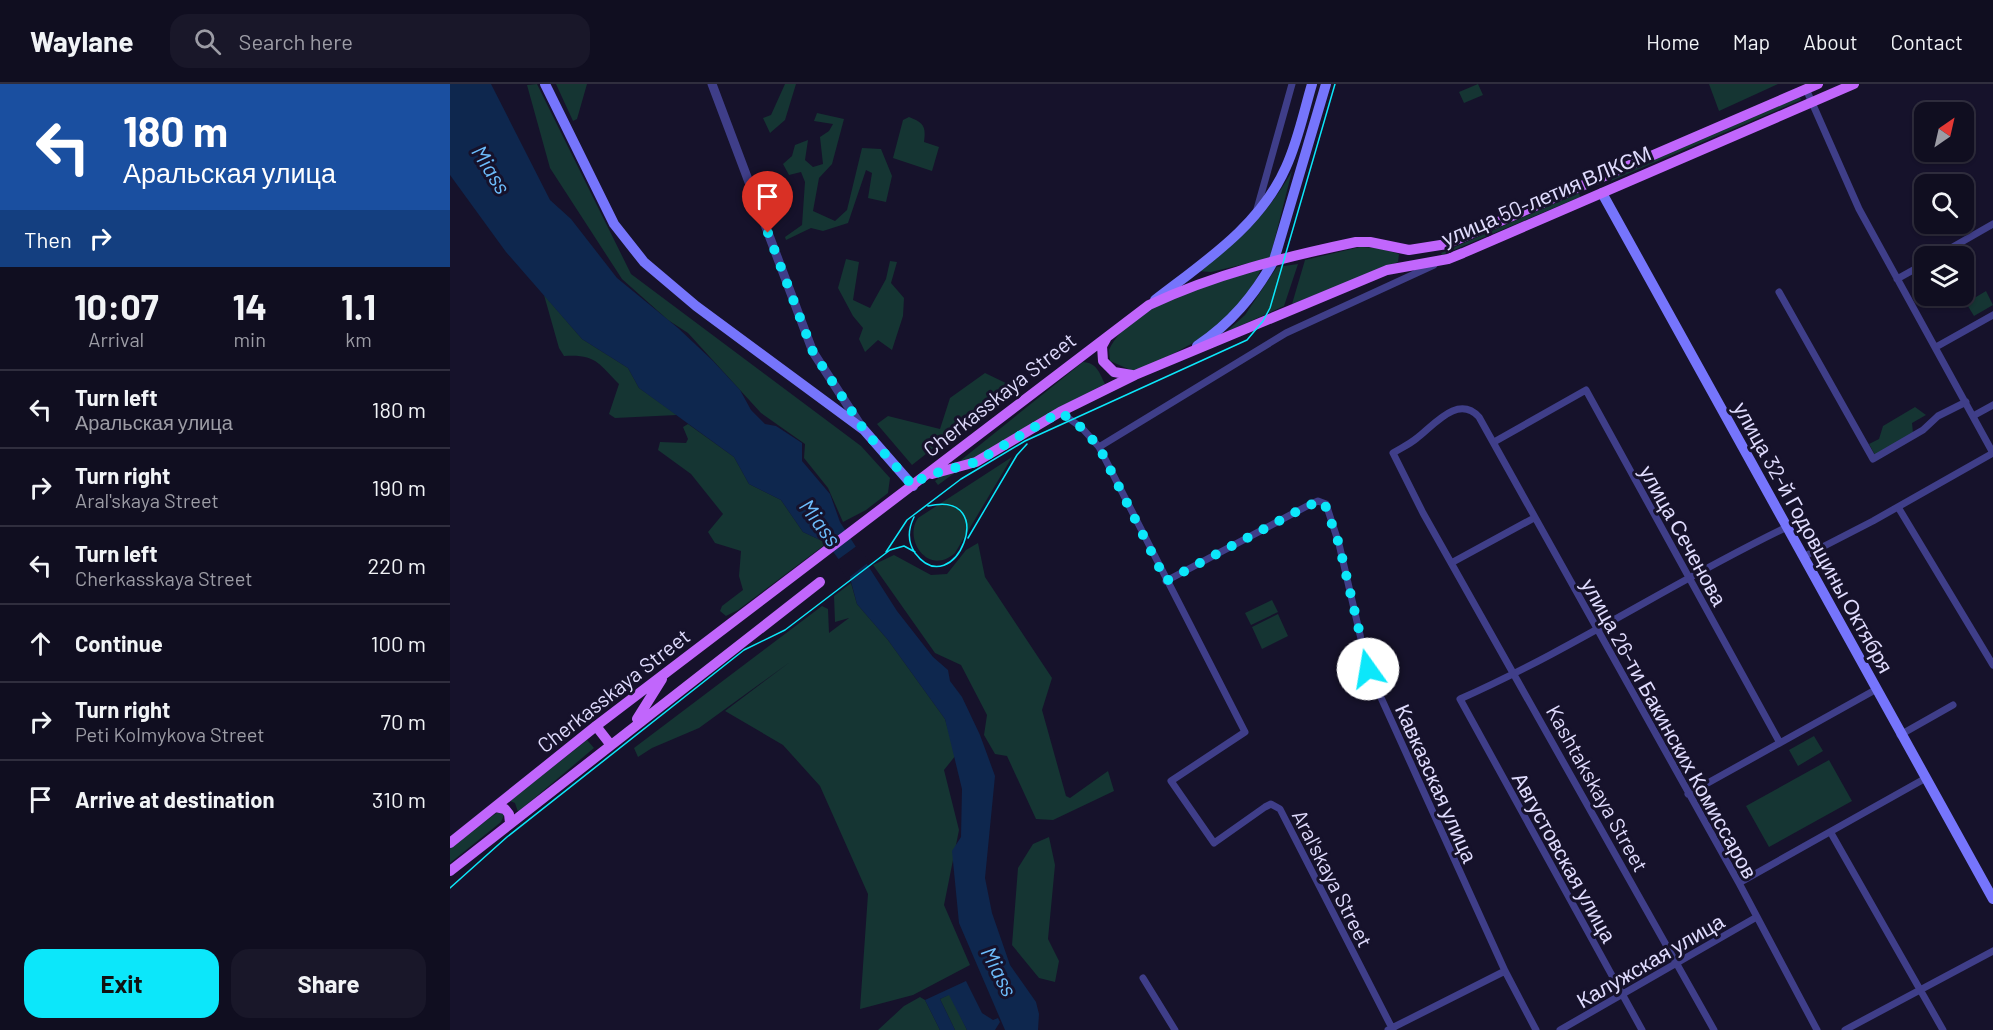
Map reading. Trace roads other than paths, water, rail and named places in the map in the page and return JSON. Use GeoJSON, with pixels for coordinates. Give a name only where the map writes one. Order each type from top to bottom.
{"type":"FeatureCollection","features":[{"type":"Feature","properties":{"kind":"main road"},"geometry":{"type":"LineString","coordinates":[[545,84],[614,224],[644,262],[696,306],[864,430],[913,486]]}},
{"type":"Feature","properties":{"kind":"main road","name":"Cherkasskaya Street"},"geometry":{"type":"LineString","coordinates":[[450,843],[596,726],[1218,251],[1255,216],[1271,195],[1287,165],[1312,84]]}},
{"type":"Feature","properties":{"kind":"main road","name":"Cherkasskaya Street"},"geometry":{"type":"LineString","coordinates":[[925,476],[976,462],[1060,412],[1135,375],[1182,357],[1209,338],[1243,308],[1259,287],[1274,260],[1326,84]]}},
{"type":"Feature","properties":{"kind":"main road","name":"улица 50-летия ВЛКСМ"},"geometry":{"type":"LineString","coordinates":[[1149,305],[1181,290],[1274,260],[1356,242],[1370,242],[1409,250],[1447,244],[1818,84]]}},
{"type":"Feature","properties":{"kind":"main road","name":"улица 50-летия ВЛКСМ"},"geometry":{"type":"LineString","coordinates":[[1182,357],[1387,270],[1448,259],[1854,84]]}},
{"type":"Feature","properties":{"kind":"main road"},"geometry":{"type":"LineString","coordinates":[[1596,179],[1602,193]]}},
{"type":"Feature","properties":{"kind":"main road","name":"улица 32-й Годовщины Октября"},"geometry":{"type":"LineString","coordinates":[[1602,193],[1993,900]]}},
{"type":"Feature","properties":{"kind":"main road"},"geometry":{"type":"LineString","coordinates":[[1111,332],[1102,346],[1102,361],[1114,372],[1135,375]]}},
{"type":"Feature","properties":{"kind":"main road","name":"Cherkasskaya Street"},"geometry":{"type":"LineString","coordinates":[[450,871],[820,582]]}},
{"type":"Feature","properties":{"kind":"main road"},"geometry":{"type":"LineString","coordinates":[[632,727],[666,673]]}},
{"type":"Feature","properties":{"kind":"main road"},"geometry":{"type":"LineString","coordinates":[[596,726],[610,744]]}},
{"type":"Feature","properties":{"kind":"main road"},"geometry":{"type":"LineString","coordinates":[[496,807],[505,808],[509,814],[510,823]]}},
{"type":"Feature","properties":{"kind":"street"},"geometry":{"type":"LineString","coordinates":[[712,84],[813,352],[864,430]]}},
{"type":"Feature","properties":{"kind":"street"},"geometry":{"type":"LineString","coordinates":[[1255,216],[1292,84]]}},
{"type":"Feature","properties":{"kind":"street"},"geometry":{"type":"LineString","coordinates":[[1803,557],[1993,453],[1859,209],[1806,89]]}},
{"type":"Feature","properties":{"kind":"street"},"geometry":{"type":"LineString","coordinates":[[1954,246],[1993,224]]}},
{"type":"Feature","properties":{"kind":"street"},"geometry":{"type":"LineString","coordinates":[[1099,447],[1286,333],[1448,259]]}},
{"type":"Feature","properties":{"kind":"street"},"geometry":{"type":"LineString","coordinates":[[1898,279],[1914,270]]}},
{"type":"Feature","properties":{"kind":"street"},"geometry":{"type":"LineString","coordinates":[[1779,292],[1873,459],[1923,430],[1938,416],[1966,402]]}},
{"type":"Feature","properties":{"kind":"street"},"geometry":{"type":"LineString","coordinates":[[1936,347],[1993,315]]}},
{"type":"Feature","properties":{"kind":"street","name":"улица Сеченова"},"geometry":{"type":"LineString","coordinates":[[1494,442],[1586,390],[1780,743]]}},
{"type":"Feature","properties":{"kind":"street"},"geometry":{"type":"LineString","coordinates":[[1973,416],[1993,405]]}},
{"type":"Feature","properties":{"kind":"street","name":"улица 26-ти Бакинских Комиссаров"},"geometry":{"type":"LineString","coordinates":[[1393,453],[1448,413],[1465,408],[1473,409],[1479,417],[1738,883],[1816,1030]]}},
{"type":"Feature","properties":{"kind":"street","name":"Aral'skaya Street"},"geometry":{"type":"LineString","coordinates":[[1060,412],[1082,428],[1099,447],[1245,732],[1171,781],[1214,843],[1265,807],[1271,804],[1280,809],[1391,1029]]}},
{"type":"Feature","properties":{"kind":"street","name":"Kashtakskaya Street"},"geometry":{"type":"LineString","coordinates":[[1393,453],[1423,513],[1453,562],[1714,1030]]}},
{"type":"Feature","properties":{"kind":"street","name":"Кавказская улица"},"geometry":{"type":"LineString","coordinates":[[1166,581],[1309,505],[1318,501],[1326,504],[1339,544],[1368,669],[1505,971],[1536,1030]]}},
{"type":"Feature","properties":{"kind":"street"},"geometry":{"type":"LineString","coordinates":[[1898,507],[1993,665]]}},
{"type":"Feature","properties":{"kind":"street"},"geometry":{"type":"LineString","coordinates":[[1453,562],[1534,518]]}},
{"type":"Feature","properties":{"kind":"street"},"geometry":{"type":"LineString","coordinates":[[1515,674],[1689,577],[1787,527]]}},
{"type":"Feature","properties":{"kind":"street","name":"Августовская улица"},"geometry":{"type":"LineString","coordinates":[[1515,674],[1460,699],[1642,1030]]}},
{"type":"Feature","properties":{"kind":"street"},"geometry":{"type":"LineString","coordinates":[[1688,794],[1875,690]]}},
{"type":"Feature","properties":{"kind":"street"},"geometry":{"type":"LineString","coordinates":[[1900,735],[1953,705]]}},
{"type":"Feature","properties":{"kind":"street"},"geometry":{"type":"LineString","coordinates":[[1738,883],[1926,778]]}},
{"type":"Feature","properties":{"kind":"street"},"geometry":{"type":"LineString","coordinates":[[1831,832],[1943,1030]]}},
{"type":"Feature","properties":{"kind":"street","name":"Калужская улица"},"geometry":{"type":"LineString","coordinates":[[1560,1030],[1755,918]]}},
{"type":"Feature","properties":{"kind":"street"},"geometry":{"type":"LineString","coordinates":[[1845,1030],[1993,951]]}},
{"type":"Feature","properties":{"kind":"street"},"geometry":{"type":"LineString","coordinates":[[1391,1029],[1505,971]]}},
{"type":"Feature","properties":{"kind":"street"},"geometry":{"type":"LineString","coordinates":[[1143,978],[1174,1030]]}},
{"type":"Feature","properties":{"kind":"water","name":"Miass"},"geometry":{"type":"Polygon","coordinates":[[[450,84],[491,84],[550,200],[571,219],[617,278],[678,328],[713,361],[740,390],[751,410],[765,424],[776,426],[802,443],[802,461],[830,494],[840,522],[897,611],[933,657],[948,670],[950,681],[962,697],[980,735],[995,776],[985,878],[992,913],[1010,965],[1036,1002],[1039,1014],[1038,1030],[1005,1030],[959,923],[952,851],[961,837],[962,789],[945,719],[888,640],[857,604],[849,574],[827,543],[803,532],[781,500],[749,484],[734,457],[639,388],[628,368],[582,339],[506,252],[450,175],[450,84]]]}},
{"type":"Feature","properties":{"kind":"water"},"geometry":{"type":"Polygon","coordinates":[[[966,981],[982,1013],[993,1020],[998,1018],[1000,1022],[995,1030],[967,1030],[949,995],[940,999],[955,1030],[940,1030],[925,1000],[966,981]]]}},
{"type":"Feature","properties":{"kind":"tram line"},"geometry":{"type":"LineString","coordinates":[[886,552],[907,520],[961,479],[1025,441],[1247,340],[1263,321],[1270,308],[1335,84]]}},
{"type":"Feature","properties":{"kind":"tram line"},"geometry":{"type":"LineString","coordinates":[[968,538],[1017,455],[1027,444]]}},
{"type":"Feature","properties":{"kind":"tram line"},"geometry":{"type":"LineString","coordinates":[[914,517],[909,535],[915,553],[930,565],[944,565],[956,556],[964,543],[967,527],[963,513],[950,505],[928,506]]}},
{"type":"Feature","properties":{"kind":"tram line"},"geometry":{"type":"LineString","coordinates":[[450,888],[507,837],[744,650],[785,630],[890,550],[904,546],[915,552]]}}]}
